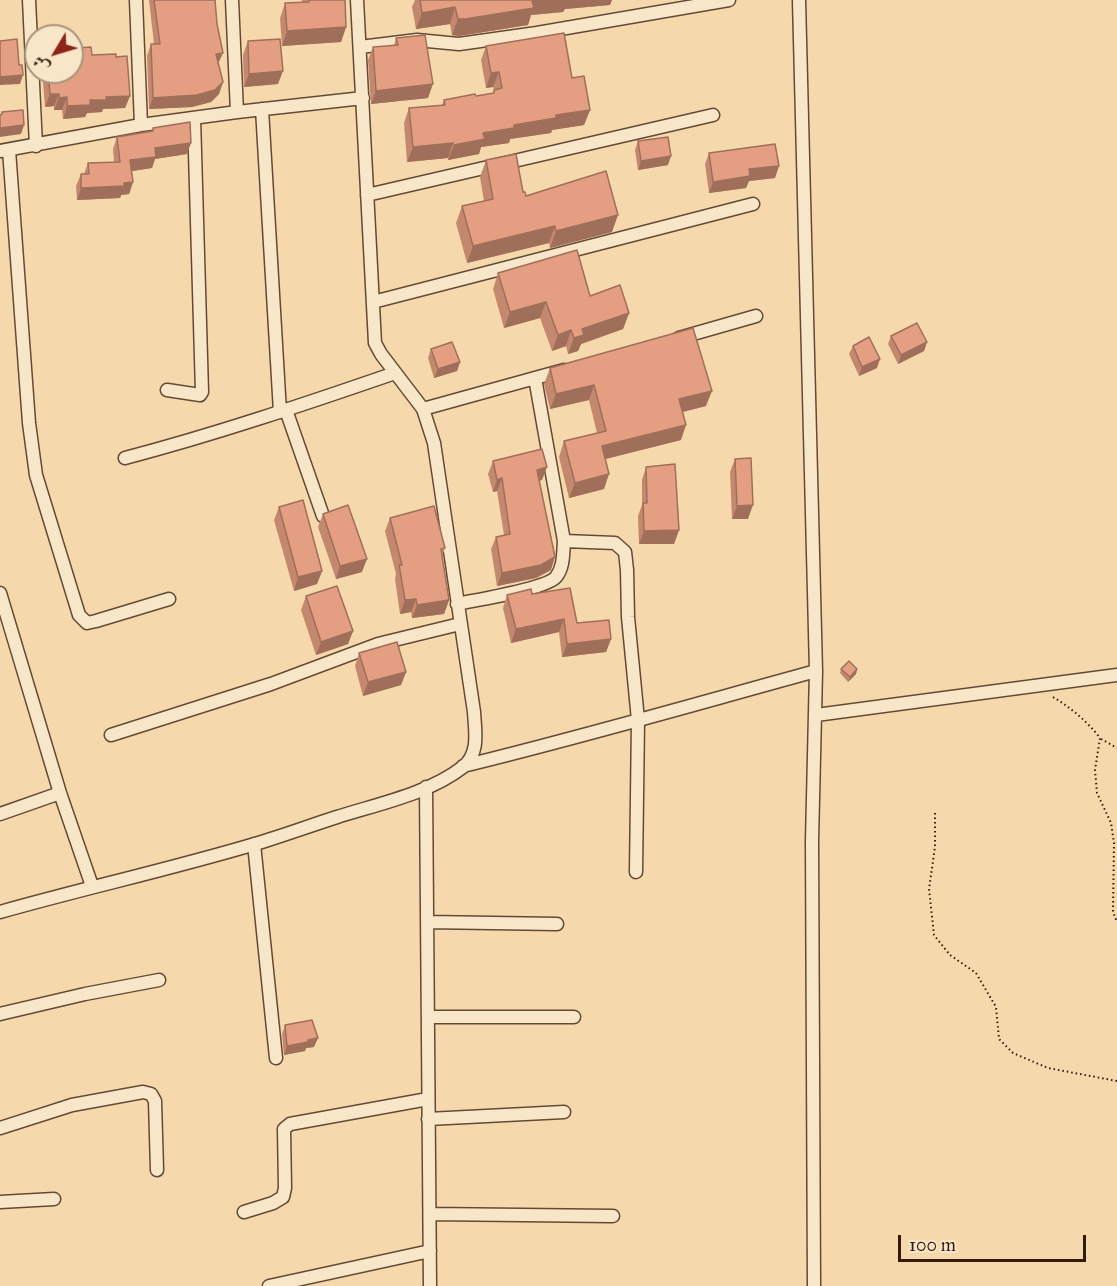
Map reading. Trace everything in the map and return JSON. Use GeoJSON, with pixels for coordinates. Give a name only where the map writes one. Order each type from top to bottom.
{"type":"FeatureCollection","features":[{"type":"Feature","properties":{"kind":"street"},"geometry":{"type":"LineString","coordinates":[[29,0],[36,146]]}},
{"type":"Feature","properties":{"kind":"street"},"geometry":{"type":"LineString","coordinates":[[136,0],[141,125]]}},
{"type":"Feature","properties":{"kind":"street"},"geometry":{"type":"LineString","coordinates":[[232,0],[237,112]]}},
{"type":"Feature","properties":{"kind":"street"},"geometry":{"type":"LineString","coordinates":[[357,0],[375,342],[381,354],[423,409],[434,443],[474,712],[476,744],[473,755],[464,766]]}},
{"type":"Feature","properties":{"kind":"street"},"geometry":{"type":"LineString","coordinates":[[360,47],[417,40],[459,44],[729,0]]}},
{"type":"Feature","properties":{"kind":"street"},"geometry":{"type":"LineString","coordinates":[[799,0],[816,670],[812,841],[814,1286]]}},
{"type":"Feature","properties":{"kind":"street"},"geometry":{"type":"LineString","coordinates":[[169,598],[87,623],[79,615],[36,475],[29,423],[4,151],[141,125],[363,98]]}},
{"type":"Feature","properties":{"kind":"street"},"geometry":{"type":"LineString","coordinates":[[262,109],[283,411],[323,516]]}},
{"type":"Feature","properties":{"kind":"street"},"geometry":{"type":"LineString","coordinates":[[367,195],[713,115]]}},
{"type":"Feature","properties":{"kind":"street"},"geometry":{"type":"LineString","coordinates":[[167,390],[200,395],[202,392],[194,118]]}},
{"type":"Feature","properties":{"kind":"street"},"geometry":{"type":"LineString","coordinates":[[373,302],[753,204]]}},
{"type":"Feature","properties":{"kind":"street"},"geometry":{"type":"LineString","coordinates":[[668,341],[756,316]]}},
{"type":"Feature","properties":{"kind":"street"},"geometry":{"type":"LineString","coordinates":[[423,409],[580,366]]}},
{"type":"Feature","properties":{"kind":"street"},"geometry":{"type":"LineString","coordinates":[[125,458],[179,444],[395,373]]}},
{"type":"Feature","properties":{"kind":"street"},"geometry":{"type":"LineString","coordinates":[[457,604],[539,586],[554,579],[562,568],[564,541],[535,378]]}},
{"type":"Feature","properties":{"kind":"street"},"geometry":{"type":"LineString","coordinates":[[564,541],[615,543],[625,552],[628,617],[638,720],[636,873]]}},
{"type":"Feature","properties":{"kind":"street"},"geometry":{"type":"LineString","coordinates":[[1,599],[60,793],[92,886]]}},
{"type":"Feature","properties":{"kind":"street"},"geometry":{"type":"LineString","coordinates":[[111,735],[271,684],[378,644],[460,624]]}},
{"type":"Feature","properties":{"kind":"street"},"geometry":{"type":"LineString","coordinates":[[0,912],[254,844],[426,787],[464,766],[576,739],[816,670]]}},
{"type":"Feature","properties":{"kind":"street"},"geometry":{"type":"LineString","coordinates":[[816,715],[1117,675]]}},
{"type":"Feature","properties":{"kind":"street"},"geometry":{"type":"LineString","coordinates":[[426,787],[430,1286]]}},
{"type":"Feature","properties":{"kind":"street"},"geometry":{"type":"LineString","coordinates":[[0,814],[60,793]]}},
{"type":"Feature","properties":{"kind":"street"},"geometry":{"type":"LineString","coordinates":[[254,844],[276,1058]]}},
{"type":"Feature","properties":{"kind":"street"},"geometry":{"type":"LineString","coordinates":[[427,922],[557,924]]}},
{"type":"Feature","properties":{"kind":"street"},"geometry":{"type":"LineString","coordinates":[[0,1014],[159,980]]}},
{"type":"Feature","properties":{"kind":"street"},"geometry":{"type":"LineString","coordinates":[[428,1017],[574,1017]]}},
{"type":"Feature","properties":{"kind":"street"},"geometry":{"type":"LineString","coordinates":[[0,1128],[72,1105],[143,1092],[151,1094],[155,1101],[157,1170]]}},
{"type":"Feature","properties":{"kind":"street"},"geometry":{"type":"LineString","coordinates":[[244,1212],[273,1203],[283,1197],[285,1188],[284,1129],[290,1124],[428,1099]]}},
{"type":"Feature","properties":{"kind":"street"},"geometry":{"type":"LineString","coordinates":[[428,1119],[564,1112]]}},
{"type":"Feature","properties":{"kind":"street"},"geometry":{"type":"LineString","coordinates":[[0,1202],[54,1199]]}},
{"type":"Feature","properties":{"kind":"street"},"geometry":{"type":"LineString","coordinates":[[430,1214],[613,1216]]}},
{"type":"Feature","properties":{"kind":"street"},"geometry":{"type":"LineString","coordinates":[[269,1286],[430,1251]]}},
{"type":"Feature","properties":{"kind":"path"},"geometry":{"type":"LineString","coordinates":[[1035,686],[1068,707],[1091,726],[1100,738],[1117,748]]}},
{"type":"Feature","properties":{"kind":"path"},"geometry":{"type":"LineString","coordinates":[[1100,738],[1095,770],[1097,793],[1111,823],[1114,843],[1113,912],[1117,922]]}},
{"type":"Feature","properties":{"kind":"path"},"geometry":{"type":"LineString","coordinates":[[935,813],[935,847],[929,889],[934,935],[950,955],[976,974],[996,1007],[999,1039],[1013,1053],[1048,1068],[1117,1081]]}},
{"type":"Feature","properties":{"kind":"building"},"geometry":{"type":"Polygon","coordinates":[[[154,0],[215,0],[223,53],[216,54],[223,82],[215,90],[197,95],[153,98],[151,44],[160,44],[154,0]]]}},
{"type":"Feature","properties":{"kind":"building"},"geometry":{"type":"Polygon","coordinates":[[[309,0],[345,0],[346,27],[287,31],[285,3],[309,2],[309,0]]]}},
{"type":"Feature","properties":{"kind":"building"},"geometry":{"type":"Polygon","coordinates":[[[420,0],[532,0],[534,8],[458,19],[455,7],[422,13],[420,0]]]}},
{"type":"Feature","properties":{"kind":"building"},"geometry":{"type":"Polygon","coordinates":[[[564,33],[572,78],[584,76],[590,110],[556,115],[556,118],[483,133],[485,139],[454,145],[453,143],[413,147],[409,108],[445,105],[444,100],[494,93],[494,90],[502,88],[499,72],[491,73],[486,46],[564,33]]]}},
{"type":"Feature","properties":{"kind":"building"},"geometry":{"type":"Polygon","coordinates":[[[425,35],[433,84],[376,91],[373,47],[398,45],[396,38],[425,35]]]}},
{"type":"Feature","properties":{"kind":"building"},"geometry":{"type":"Polygon","coordinates":[[[17,39],[19,65],[22,65],[23,75],[0,77],[0,41],[17,39]]]}},
{"type":"Feature","properties":{"kind":"building"},"geometry":{"type":"Polygon","coordinates":[[[280,39],[283,71],[249,74],[248,41],[280,39]]]}},
{"type":"Feature","properties":{"kind":"building"},"geometry":{"type":"Polygon","coordinates":[[[84,47],[91,47],[92,55],[127,56],[130,96],[106,97],[107,100],[90,100],[90,105],[67,106],[67,97],[59,98],[59,94],[50,94],[49,84],[84,84],[84,47]]]}},
{"type":"Feature","properties":{"kind":"building"},"geometry":{"type":"Polygon","coordinates":[[[23,110],[24,125],[0,128],[2,112],[23,110]]]}},
{"type":"Feature","properties":{"kind":"building"},"geometry":{"type":"Polygon","coordinates":[[[190,122],[191,143],[155,148],[156,157],[130,160],[133,182],[124,183],[124,186],[81,188],[81,174],[89,174],[88,163],[120,162],[117,137],[190,122]]]}},
{"type":"Feature","properties":{"kind":"building"},"geometry":{"type":"Polygon","coordinates":[[[668,137],[671,156],[641,161],[638,141],[668,137]]]}},
{"type":"Feature","properties":{"kind":"building"},"geometry":{"type":"Polygon","coordinates":[[[775,144],[779,166],[749,169],[750,176],[713,182],[709,153],[775,144]]]}},
{"type":"Feature","properties":{"kind":"building"},"geometry":{"type":"Polygon","coordinates":[[[516,154],[523,192],[526,196],[606,171],[618,215],[556,231],[555,226],[473,246],[462,206],[493,199],[486,160],[516,154]]]}},
{"type":"Feature","properties":{"kind":"building"},"geometry":{"type":"Polygon","coordinates":[[[577,250],[590,296],[620,285],[629,313],[582,329],[584,335],[574,338],[571,330],[558,335],[546,302],[510,312],[498,273],[577,250]]]}},
{"type":"Feature","properties":{"kind":"building"},"geometry":{"type":"Polygon","coordinates":[[[917,323],[927,342],[901,355],[891,336],[917,323]]]}},
{"type":"Feature","properties":{"kind":"building"},"geometry":{"type":"Polygon","coordinates":[[[693,328],[712,391],[679,399],[686,425],[602,446],[609,474],[575,483],[564,441],[606,431],[594,385],[556,394],[550,368],[693,328]]]}},
{"type":"Feature","properties":{"kind":"building"},"geometry":{"type":"Polygon","coordinates":[[[869,337],[880,359],[862,367],[853,346],[869,337]]]}},
{"type":"Feature","properties":{"kind":"building"},"geometry":{"type":"Polygon","coordinates":[[[452,342],[460,362],[438,369],[431,349],[452,342]]]}},
{"type":"Feature","properties":{"kind":"building"},"geometry":{"type":"Polygon","coordinates":[[[542,449],[547,467],[537,470],[555,557],[541,565],[502,573],[496,537],[510,534],[502,478],[497,480],[493,461],[542,449]]]}},
{"type":"Feature","properties":{"kind":"building"},"geometry":{"type":"Polygon","coordinates":[[[751,458],[753,505],[737,506],[735,459],[751,458]]]}},
{"type":"Feature","properties":{"kind":"building"},"geometry":{"type":"Polygon","coordinates":[[[675,464],[679,530],[644,531],[643,503],[647,503],[646,467],[675,464]]]}},
{"type":"Feature","properties":{"kind":"building"},"geometry":{"type":"Polygon","coordinates":[[[303,500],[322,571],[298,577],[279,507],[303,500]]]}},
{"type":"Feature","properties":{"kind":"building"},"geometry":{"type":"Polygon","coordinates":[[[348,505],[367,559],[340,566],[323,514],[348,505]]]}},
{"type":"Feature","properties":{"kind":"building"},"geometry":{"type":"Polygon","coordinates":[[[434,506],[445,548],[441,549],[449,600],[417,605],[416,599],[405,600],[399,565],[402,565],[390,518],[434,506]]]}},
{"type":"Feature","properties":{"kind":"building"},"geometry":{"type":"Polygon","coordinates":[[[337,586],[353,631],[321,642],[306,596],[337,586]]]}},
{"type":"Feature","properties":{"kind":"building"},"geometry":{"type":"Polygon","coordinates":[[[570,588],[577,623],[609,620],[611,639],[567,644],[564,619],[516,629],[507,595],[531,589],[532,594],[570,588]]]}},
{"type":"Feature","properties":{"kind":"building"},"geometry":{"type":"Polygon","coordinates":[[[397,642],[406,672],[368,682],[359,653],[397,642]]]}},
{"type":"Feature","properties":{"kind":"building"},"geometry":{"type":"Polygon","coordinates":[[[849,661],[857,669],[850,677],[841,669],[849,661]]]}},
{"type":"Feature","properties":{"kind":"building"},"geometry":{"type":"Polygon","coordinates":[[[312,1020],[318,1038],[287,1046],[285,1025],[312,1020]]]}}]}
